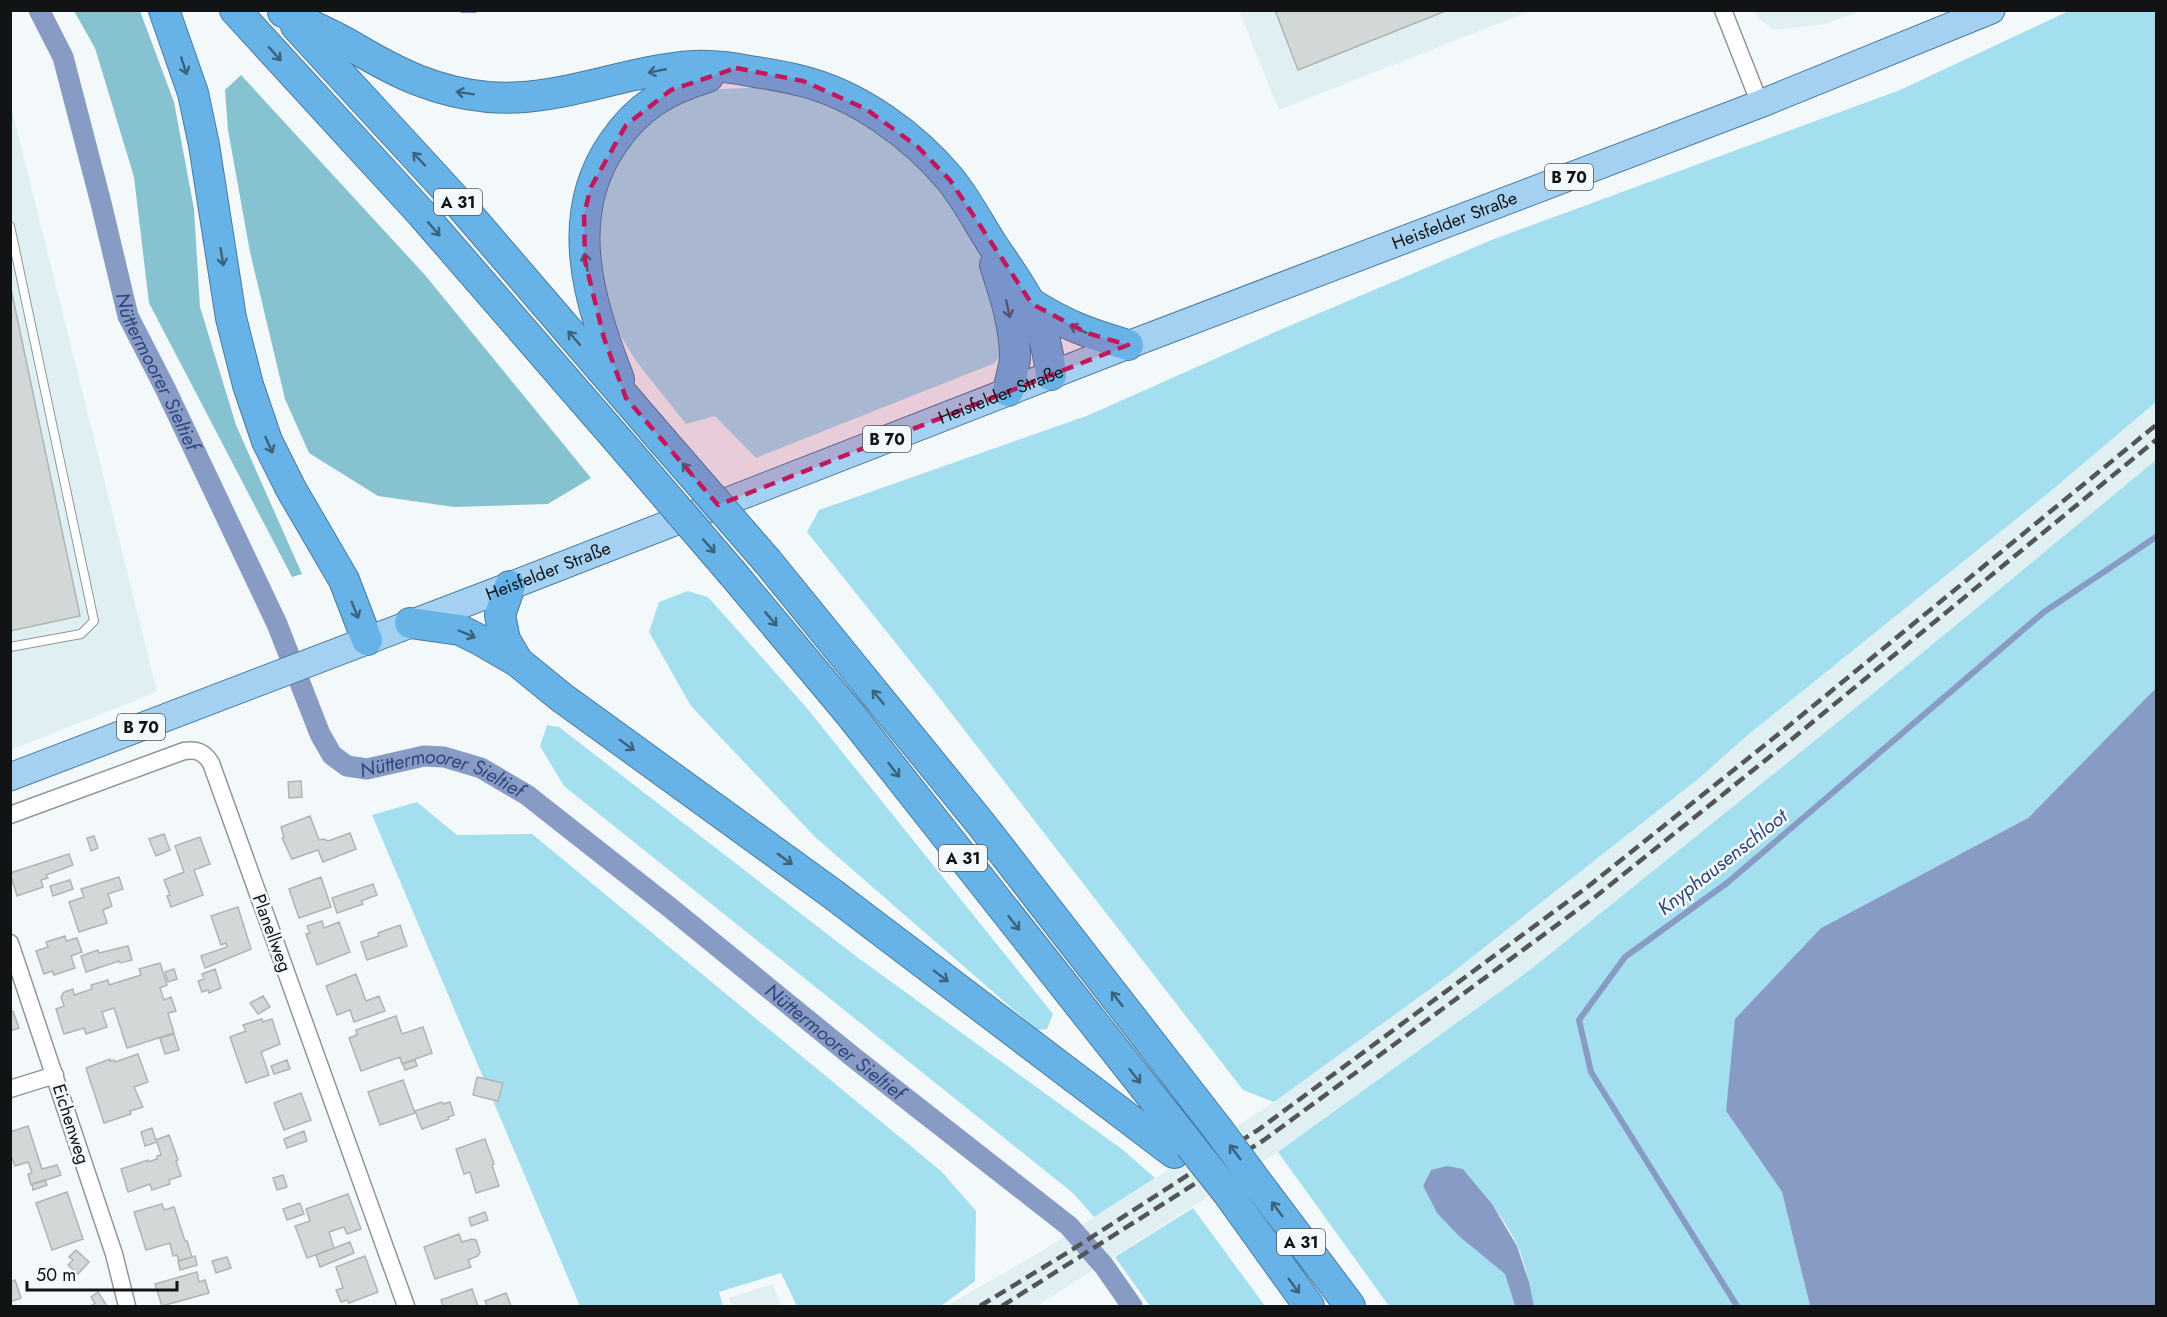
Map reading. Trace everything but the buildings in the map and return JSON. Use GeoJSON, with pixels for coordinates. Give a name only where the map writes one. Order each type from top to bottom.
{"type":"FeatureCollection","features":[{"type":"Feature","properties":{"kind":"highway"},"geometry":{"type":"LineString","coordinates":[[164,10],[193,93],[204,145],[231,318],[248,385],[267,441],[291,489],[344,580],[367,640]]}},
{"type":"Feature","properties":{"kind":"highway","name":"A 31"},"geometry":{"type":"LineString","coordinates":[[235,10],[421,213],[733,574],[850,714],[1190,1155],[1227,1192],[1309,1306]]}},
{"type":"Feature","properties":{"kind":"highway"},"geometry":{"type":"LineString","coordinates":[[283,11],[399,73],[447,90],[488,97],[555,93],[659,70],[694,66],[736,68],[803,81],[835,92],[876,115],[918,147],[937,165],[970,208],[1032,304],[1046,339],[1052,375]]}},
{"type":"Feature","properties":{"kind":"highway","name":"A 31"},"geometry":{"type":"LineString","coordinates":[[283,11],[455,199],[768,562],[981,824],[1217,1128],[1350,1306]]}},
{"type":"Feature","properties":{"kind":"highway"},"geometry":{"type":"LineString","coordinates":[[626,398],[601,328],[585,261],[584,214],[591,187],[608,150],[638,112],[671,90],[736,68]]}},
{"type":"Feature","properties":{"kind":"highway"},"geometry":{"type":"LineString","coordinates":[[985,233],[1005,294],[1013,336],[1015,361],[1008,391]]}},
{"type":"Feature","properties":{"kind":"highway"},"geometry":{"type":"LineString","coordinates":[[1032,304],[1059,321],[1087,333],[1128,345]]}},
{"type":"Feature","properties":{"kind":"highway"},"geometry":{"type":"LineString","coordinates":[[510,586],[500,615],[505,640],[518,662]]}},
{"type":"Feature","properties":{"kind":"highway"},"geometry":{"type":"LineString","coordinates":[[410,623],[460,630],[518,662],[561,697],[1190,1155]]}},
{"type":"Feature","properties":{"kind":"main road","name":"Heisfelder Straße"},"geometry":{"type":"LineString","coordinates":[[10,777],[510,586],[1008,391],[1760,105],[1991,10]]}},
{"type":"Feature","properties":{"kind":"street"},"geometry":{"type":"LineString","coordinates":[[1724,10],[1760,105]]}},
{"type":"Feature","properties":{"kind":"street","name":"Planellweg"},"geometry":{"type":"LineString","coordinates":[[10,815],[184,751],[199,751],[206,756],[211,763],[406,1306]]}},
{"type":"Feature","properties":{"kind":"street","name":"Eichenweg"},"geometry":{"type":"LineString","coordinates":[[10,943],[114,1254],[127,1306]]}},
{"type":"Feature","properties":{"kind":"street"},"geometry":{"type":"LineString","coordinates":[[10,1089],[55,1075]]}},
{"type":"Feature","properties":{"kind":"lane"},"geometry":{"type":"LineString","coordinates":[[10,226],[94,621],[81,634],[10,647]]}},
{"type":"Feature","properties":{"kind":"highlighted area"},"geometry":{"type":"Polygon","coordinates":[[[736,68],[803,81],[866,109],[918,147],[950,180],[1032,304],[1087,333],[1128,345],[718,505],[626,398],[604,338],[585,261],[584,214],[591,187],[626,125],[671,90],[736,68]]]}},
{"type":"Feature","properties":{"kind":"shaded area"},"geometry":{"type":"Polygon","coordinates":[[[2071,10],[2154,11],[2156,15],[2156,402],[2046,495],[1749,734],[1698,779],[1448,976],[1274,1102],[1243,1090],[938,696],[807,532],[819,510],[1089,415],[1282,329],[1494,239],[1900,90],[2071,10]]]}},
{"type":"Feature","properties":{"kind":"shaded area"},"geometry":{"type":"Polygon","coordinates":[[[74,11],[140,11],[174,102],[194,209],[200,307],[236,425],[302,574],[292,577],[149,303],[134,177],[95,48],[74,11]]]}},
{"type":"Feature","properties":{"kind":"shaded area"},"geometry":{"type":"Polygon","coordinates":[[[1239,11],[1530,11],[1279,110],[1239,11]]]}},
{"type":"Feature","properties":{"kind":"shaded area"},"geometry":{"type":"Polygon","coordinates":[[[1754,11],[1862,11],[1824,24],[1774,30],[1759,19],[1754,11]]]}},
{"type":"Feature","properties":{"kind":"shaded area"},"geometry":{"type":"Polygon","coordinates":[[[241,75],[425,275],[591,478],[548,504],[454,507],[378,496],[309,453],[285,399],[250,252],[228,130],[225,90],[241,75]]]}},
{"type":"Feature","properties":{"kind":"shaded area"},"geometry":{"type":"Polygon","coordinates":[[[771,87],[786,89],[857,114],[934,177],[986,260],[1002,352],[995,363],[756,458],[715,416],[686,424],[636,361],[611,320],[599,287],[597,193],[641,125],[694,95],[721,89],[771,87]]]}},
{"type":"Feature","properties":{"kind":"shaded area"},"geometry":{"type":"Polygon","coordinates":[[[10,102],[157,692],[11,750],[10,750],[10,102]]]}},
{"type":"Feature","properties":{"kind":"shaded area"},"geometry":{"type":"Polygon","coordinates":[[[2156,402],[2156,460],[1859,705],[1530,970],[1278,1152],[1037,1306],[946,1306],[1037,1254],[1274,1102],[1448,976],[1698,779],[1749,734],[2046,495],[2156,402]]]}},
{"type":"Feature","properties":{"kind":"shaded area"},"geometry":{"type":"Polygon","coordinates":[[[2156,460],[2156,688],[2028,818],[1821,928],[1726,1111],[1782,1192],[1810,1306],[1534,1306],[1528,1276],[1513,1236],[1493,1206],[1463,1169],[1431,1170],[1423,1186],[1437,1213],[1505,1274],[1515,1306],[1389,1306],[1278,1152],[1530,970],[1859,705],[2156,460]]]}},
{"type":"Feature","properties":{"kind":"shaded area"},"geometry":{"type":"Polygon","coordinates":[[[688,591],[708,597],[806,707],[1053,1014],[1047,1029],[1037,1030],[815,837],[691,706],[649,632],[659,602],[688,591]]]}},
{"type":"Feature","properties":{"kind":"shaded area"},"geometry":{"type":"Polygon","coordinates":[[[2156,688],[2156,1306],[1810,1306],[1782,1192],[1726,1111],[1735,1019],[1821,928],[2028,818],[2156,688]]]}},
{"type":"Feature","properties":{"kind":"shaded area"},"geometry":{"type":"Polygon","coordinates":[[[547,725],[559,727],[857,957],[1123,1150],[1155,1178],[1094,1217],[1073,1193],[564,786],[540,746],[547,725]]]}},
{"type":"Feature","properties":{"kind":"shaded area"},"geometry":{"type":"Polygon","coordinates":[[[417,802],[457,835],[532,834],[941,1171],[976,1211],[975,1281],[941,1306],[797,1306],[781,1273],[719,1292],[723,1306],[580,1306],[372,815],[417,802]]]}},
{"type":"Feature","properties":{"kind":"shaded area"},"geometry":{"type":"Polygon","coordinates":[[[1447,1166],[1463,1169],[1492,1204],[1517,1246],[1534,1306],[1515,1306],[1505,1274],[1459,1236],[1437,1213],[1423,1186],[1431,1170],[1447,1166]]]}},
{"type":"Feature","properties":{"kind":"shaded area"},"geometry":{"type":"Polygon","coordinates":[[[1193,1208],[1265,1306],[1150,1306],[1115,1257],[1193,1208]]]}},
{"type":"Feature","properties":{"kind":"shaded area"},"geometry":{"type":"Polygon","coordinates":[[[773,1284],[781,1306],[732,1306],[729,1298],[773,1284]]]}},
{"type":"Feature","properties":{"kind":"waterway","name":"Nüttermoorer Sieltief"},"geometry":{"type":"LineString","coordinates":[[39,10],[63,57],[128,316],[165,388],[277,624],[320,734],[332,755],[347,766],[367,769],[424,756],[444,757],[481,768],[527,795],[668,906],[853,1057],[1069,1226],[1104,1266],[1132,1306]]}},
{"type":"Feature","properties":{"kind":"waterway","name":"Knyphausenschloot"},"geometry":{"type":"LineString","coordinates":[[462,10],[475,10]]}},
{"type":"Feature","properties":{"kind":"waterway","name":"Knyphausenschloot"},"geometry":{"type":"LineString","coordinates":[[1737,1306],[1591,1072],[1579,1020],[1625,957],[1727,883],[2044,612],[2156,537]]}},
{"type":"Feature","properties":{"kind":"railway"},"geometry":{"type":"LineString","coordinates":[[980,1306],[1258,1130],[1586,888],[1785,729],[2156,425]]}},
{"type":"Feature","properties":{"kind":"railway"},"geometry":{"type":"LineString","coordinates":[[1002,1306],[1264,1140],[1595,897],[1792,739],[2156,440]]}}]}
